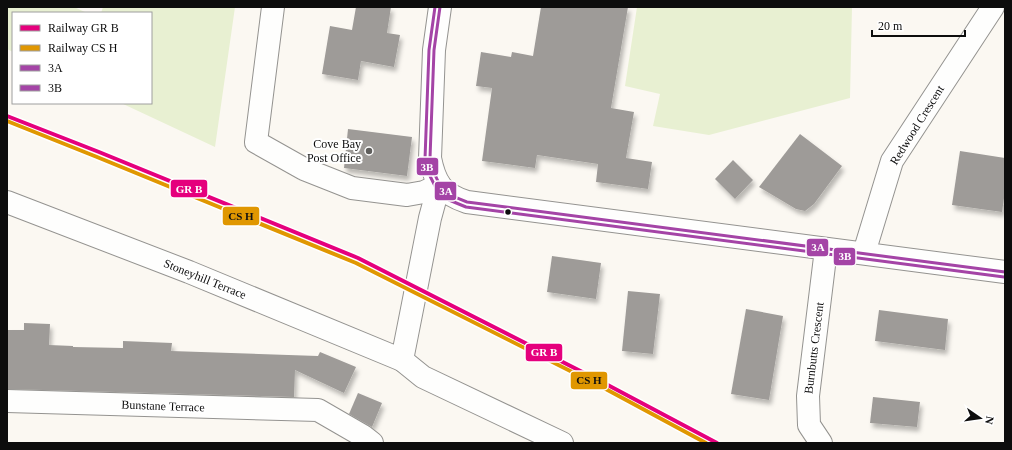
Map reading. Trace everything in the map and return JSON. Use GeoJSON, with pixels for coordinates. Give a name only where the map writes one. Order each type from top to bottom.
{"type":"FeatureCollection","features":[{"type":"Feature","properties":{"kind":"street"},"geometry":{"type":"LineString","coordinates":[[274,7],[256,142],[304,169],[352,188],[407,195],[424,192],[439,185]]}},
{"type":"Feature","properties":{"kind":"street"},"geometry":{"type":"LineString","coordinates":[[440,7],[434,50],[430,158],[433,174],[439,185],[447,193],[457,199],[467,202],[1005,272]]}},
{"type":"Feature","properties":{"kind":"street","name":"Redwood Crescent"},"geometry":{"type":"LineString","coordinates":[[864,254],[892,161],[993,7]]}},
{"type":"Feature","properties":{"kind":"street"},"geometry":{"type":"LineString","coordinates":[[402,360],[430,218],[439,185]]}},
{"type":"Feature","properties":{"kind":"street","name":"Stoneyhill Terrace"},"geometry":{"type":"LineString","coordinates":[[7,202],[196,275],[402,360],[423,377],[562,443]]}},
{"type":"Feature","properties":{"kind":"street","name":"Burnbutts Crescent"},"geometry":{"type":"LineString","coordinates":[[821,443],[809,425],[808,396],[826,249]]}},
{"type":"Feature","properties":{"kind":"street","name":"Bunstane Terrace"},"geometry":{"type":"LineString","coordinates":[[7,401],[318,410],[363,436],[372,443]]}},
{"type":"Feature","properties":{"kind":"green space"},"geometry":{"type":"Polygon","coordinates":[[[7,7],[74,7],[85,12],[12,12],[12,52],[7,49],[7,7]]]}},
{"type":"Feature","properties":{"kind":"green space"},"geometry":{"type":"Polygon","coordinates":[[[103,7],[235,7],[215,147],[123,104],[152,104],[152,12],[101,12],[103,7]]]}},
{"type":"Feature","properties":{"kind":"green space"},"geometry":{"type":"Polygon","coordinates":[[[637,7],[852,7],[850,98],[709,135],[653,126],[660,94],[625,86],[637,7]]]}},
{"type":"Feature","properties":{"kind":"building"},"geometry":{"type":"Polygon","coordinates":[[[356,7],[391,7],[387,33],[400,35],[394,67],[361,61],[358,80],[322,74],[330,26],[352,30],[356,7]]]}},
{"type":"Feature","properties":{"kind":"building"},"geometry":{"type":"Polygon","coordinates":[[[541,7],[628,7],[611,108],[634,112],[626,158],[652,162],[648,189],[596,182],[598,164],[537,155],[535,168],[482,161],[492,88],[476,86],[481,52],[511,57],[512,52],[533,56],[541,7]]]}},
{"type":"Feature","properties":{"kind":"building","name":"Cove Bay Post Office"},"geometry":{"type":"Polygon","coordinates":[[[348,129],[412,137],[407,176],[344,168],[348,129]]]}},
{"type":"Feature","properties":{"kind":"building"},"geometry":{"type":"Polygon","coordinates":[[[800,134],[842,166],[814,204],[805,211],[796,209],[759,187],[800,134]]]}},
{"type":"Feature","properties":{"kind":"building"},"geometry":{"type":"Polygon","coordinates":[[[960,151],[1005,158],[1005,191],[1002,212],[952,205],[960,151]]]}},
{"type":"Feature","properties":{"kind":"building"},"geometry":{"type":"Polygon","coordinates":[[[733,160],[753,180],[735,199],[715,179],[733,160]]]}},
{"type":"Feature","properties":{"kind":"building"},"geometry":{"type":"Polygon","coordinates":[[[552,256],[601,263],[596,299],[547,292],[552,256]]]}},
{"type":"Feature","properties":{"kind":"building"},"geometry":{"type":"Polygon","coordinates":[[[628,291],[660,294],[653,354],[622,351],[628,291]]]}},
{"type":"Feature","properties":{"kind":"building"},"geometry":{"type":"Polygon","coordinates":[[[746,309],[783,316],[769,400],[731,394],[746,309]]]}},
{"type":"Feature","properties":{"kind":"building"},"geometry":{"type":"Polygon","coordinates":[[[879,310],[948,319],[945,350],[875,341],[879,310]]]}},
{"type":"Feature","properties":{"kind":"building"},"geometry":{"type":"Polygon","coordinates":[[[24,323],[50,324],[49,345],[123,348],[123,341],[172,343],[171,351],[318,356],[320,352],[356,367],[344,393],[295,370],[294,397],[7,389],[7,330],[24,330],[24,323]]]}},
{"type":"Feature","properties":{"kind":"building"},"geometry":{"type":"Polygon","coordinates":[[[358,393],[382,403],[372,427],[349,414],[358,393]]]}},
{"type":"Feature","properties":{"kind":"building"},"geometry":{"type":"Polygon","coordinates":[[[873,397],[920,402],[917,427],[870,423],[873,397]]]}},
{"type":"Feature","properties":{"kind":"transit line","name":"3B"},"geometry":{"type":"LineString","coordinates":[[435,7],[429,50],[425,159],[430,176],[437,190],[449,200],[466,207],[1004,277]]}},
{"type":"Feature","properties":{"kind":"transit line","name":"3A"},"geometry":{"type":"LineString","coordinates":[[440,7],[434,50],[430,158],[435,175],[441,186],[458,199],[467,202],[1005,272]]}},
{"type":"Feature","properties":{"kind":"transit line"},"geometry":{"type":"LineString","coordinates":[[7,116],[358,258],[604,383],[717,443]]}},
{"type":"Feature","properties":{"kind":"transit line"},"geometry":{"type":"LineString","coordinates":[[7,121],[356,263],[602,387],[706,443]]}},
{"type":"Feature","properties":{"kind":"place","name":"Cove Bay Post Office"},"geometry":{"type":"Point","coordinates":[369,151]}}]}
